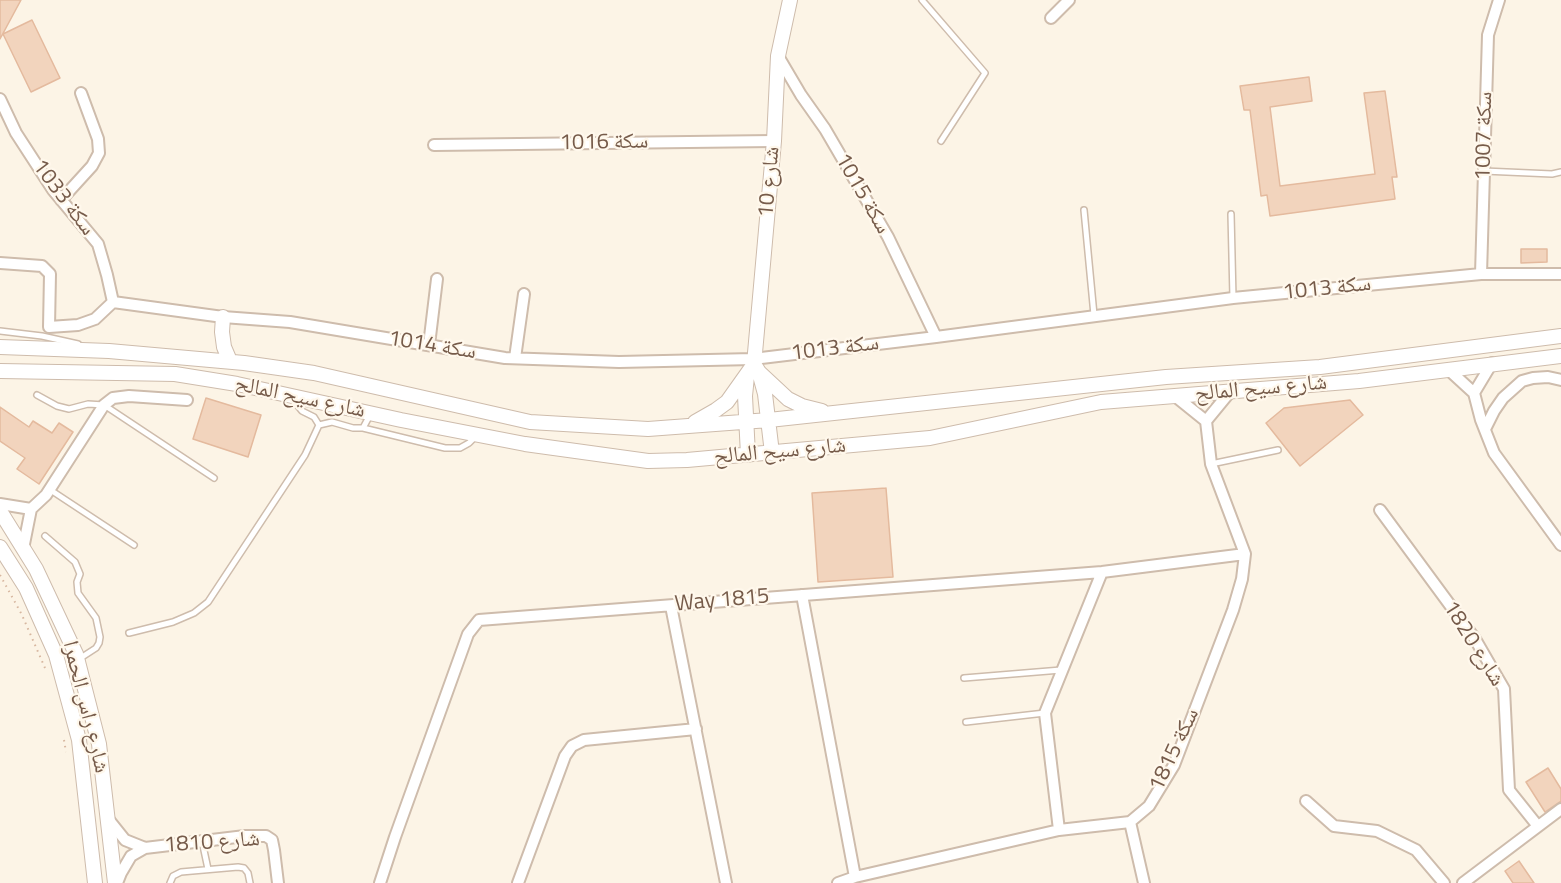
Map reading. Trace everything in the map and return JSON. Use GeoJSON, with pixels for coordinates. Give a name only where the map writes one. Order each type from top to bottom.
{"type":"FeatureCollection","features":[{"type":"Feature","properties":{"kind":"street","name":"شارع 10"},"geometry":{"type":"LineString","coordinates":[[748,455],[745,384],[753,367],[774,141],[778,56],[790,0]]}},
{"type":"Feature","properties":{"kind":"street"},"geometry":{"type":"LineString","coordinates":[[1051,18],[1069,0]]}},
{"type":"Feature","properties":{"kind":"street","name":"سكة 1007"},"geometry":{"type":"LineString","coordinates":[[1481,274],[1488,35],[1499,0]]}},
{"type":"Feature","properties":{"kind":"street","name":"سكة 1015"},"geometry":{"type":"LineString","coordinates":[[778,56],[825,129],[888,237],[936,337]]}},
{"type":"Feature","properties":{"kind":"street"},"geometry":{"type":"LineString","coordinates":[[61,200],[92,166],[99,153],[98,139],[81,93]]}},
{"type":"Feature","properties":{"kind":"street","name":"سكة 1033"},"geometry":{"type":"LineString","coordinates":[[0,99],[16,133],[61,200],[98,244],[112,302]]}},
{"type":"Feature","properties":{"kind":"street","name":"سكة 1016"},"geometry":{"type":"LineString","coordinates":[[434,145],[774,141]]}},
{"type":"Feature","properties":{"kind":"street"},"geometry":{"type":"LineString","coordinates":[[0,262],[42,266],[50,274],[49,327],[78,325],[95,319],[112,302]]}},
{"type":"Feature","properties":{"kind":"street","name":"سكة 1013"},"geometry":{"type":"LineString","coordinates":[[753,367],[936,337],[1233,298],[1481,274],[1561,274]]}},
{"type":"Feature","properties":{"kind":"street"},"geometry":{"type":"LineString","coordinates":[[429,345],[437,279]]}},
{"type":"Feature","properties":{"kind":"street"},"geometry":{"type":"LineString","coordinates":[[515,358],[524,294]]}},
{"type":"Feature","properties":{"kind":"street","name":"سكة 1014"},"geometry":{"type":"LineString","coordinates":[[112,302],[290,322],[515,358],[753,367]]}},
{"type":"Feature","properties":{"kind":"street"},"geometry":{"type":"LineString","coordinates":[[223,316],[223,339],[230,361]]}},
{"type":"Feature","properties":{"kind":"street","name":"شارع سيح المالح"},"geometry":{"type":"LineString","coordinates":[[0,347],[109,351],[230,361],[314,373],[530,422],[648,429],[688,424],[769,420],[1166,378],[1320,367],[1561,336]]}},
{"type":"Feature","properties":{"kind":"street","name":"شارع سيح المالح"},"geometry":{"type":"LineString","coordinates":[[0,371],[175,374],[237,384],[370,414],[525,444],[648,461],[748,455],[930,438],[1101,402],[1229,393],[1450,371],[1492,363],[1561,356]]}},
{"type":"Feature","properties":{"kind":"street"},"geometry":{"type":"LineString","coordinates":[[1474,393],[1492,363]]}},
{"type":"Feature","properties":{"kind":"street"},"geometry":{"type":"LineString","coordinates":[[753,367],[788,399],[802,406],[831,413]]}},
{"type":"Feature","properties":{"kind":"street"},"geometry":{"type":"LineString","coordinates":[[753,367],[764,388],[772,453]]}},
{"type":"Feature","properties":{"kind":"street"},"geometry":{"type":"LineString","coordinates":[[688,424],[727,402],[753,367]]}},
{"type":"Feature","properties":{"kind":"street"},"geometry":{"type":"LineString","coordinates":[[1450,371],[1474,393],[1494,453],[1561,545]]}},
{"type":"Feature","properties":{"kind":"street"},"geometry":{"type":"LineString","coordinates":[[1485,429],[1503,398],[1522,381],[1548,377],[1561,380]]}},
{"type":"Feature","properties":{"kind":"street"},"geometry":{"type":"LineString","coordinates":[[1175,396],[1206,421],[1229,393]]}},
{"type":"Feature","properties":{"kind":"street"},"geometry":{"type":"LineString","coordinates":[[23,549],[31,508],[50,489],[104,405],[113,398],[129,396],[187,400]]}},
{"type":"Feature","properties":{"kind":"street","name":"سكة 1815"},"geometry":{"type":"LineString","coordinates":[[1131,822],[1149,806],[1174,765],[1233,610],[1242,579],[1245,554],[1211,464],[1206,421]]}},
{"type":"Feature","properties":{"kind":"street"},"geometry":{"type":"LineString","coordinates":[[0,504],[31,508]]}},
{"type":"Feature","properties":{"kind":"street","name":"1820 شارع"},"geometry":{"type":"LineString","coordinates":[[1380,510],[1475,639],[1504,689],[1509,790],[1538,825]]}},
{"type":"Feature","properties":{"kind":"street","name":"شارع راس الحمرا"},"geometry":{"type":"LineString","coordinates":[[0,511],[44,587],[77,660],[99,744],[116,883]]}},
{"type":"Feature","properties":{"kind":"street","name":"شارع راس الحمرا"},"geometry":{"type":"LineString","coordinates":[[0,548],[26,588],[56,655],[79,740],[95,883]]}},
{"type":"Feature","properties":{"kind":"street","name":"Way 1815"},"geometry":{"type":"LineString","coordinates":[[380,883],[468,634],[479,620],[1102,572],[1245,554]]}},
{"type":"Feature","properties":{"kind":"street"},"geometry":{"type":"LineString","coordinates":[[1059,830],[1045,713],[1102,572]]}},
{"type":"Feature","properties":{"kind":"street"},"geometry":{"type":"LineString","coordinates":[[802,595],[855,877]]}},
{"type":"Feature","properties":{"kind":"street"},"geometry":{"type":"LineString","coordinates":[[671,606],[726,883]]}},
{"type":"Feature","properties":{"kind":"street"},"geometry":{"type":"LineString","coordinates":[[518,883],[565,756],[572,746],[590,739],[696,729]]}},
{"type":"Feature","properties":{"kind":"street"},"geometry":{"type":"LineString","coordinates":[[1306,801],[1334,826],[1377,831],[1416,850],[1444,883]]}},
{"type":"Feature","properties":{"kind":"street"},"geometry":{"type":"LineString","coordinates":[[1463,883],[1561,808]]}},
{"type":"Feature","properties":{"kind":"street","name":"شارع 1810"},"geometry":{"type":"LineString","coordinates":[[109,820],[125,840],[145,848],[266,836],[272,840],[278,883]]}},
{"type":"Feature","properties":{"kind":"street"},"geometry":{"type":"LineString","coordinates":[[838,883],[855,877],[1059,830],[1131,822],[1144,883]]}},
{"type":"Feature","properties":{"kind":"street","name":"شارع 1810"},"geometry":{"type":"LineString","coordinates":[[116,883],[131,856],[145,848]]}},
{"type":"Feature","properties":{"kind":"lane"},"geometry":{"type":"LineString","coordinates":[[922,0],[986,73],[941,141]]}},
{"type":"Feature","properties":{"kind":"lane"},"geometry":{"type":"LineString","coordinates":[[1484,171],[1561,172]]}},
{"type":"Feature","properties":{"kind":"lane"},"geometry":{"type":"LineString","coordinates":[[1084,210],[1094,315]]}},
{"type":"Feature","properties":{"kind":"lane"},"geometry":{"type":"LineString","coordinates":[[1231,214],[1233,298]]}},
{"type":"Feature","properties":{"kind":"lane"},"geometry":{"type":"LineString","coordinates":[[0,331],[42,336],[109,351]]}},
{"type":"Feature","properties":{"kind":"lane"},"geometry":{"type":"LineString","coordinates":[[38,395],[57,406],[69,409],[88,404],[104,405],[214,478]]}},
{"type":"Feature","properties":{"kind":"lane"},"geometry":{"type":"LineString","coordinates":[[290,396],[302,411],[314,417],[319,425]]}},
{"type":"Feature","properties":{"kind":"lane"},"geometry":{"type":"LineString","coordinates":[[363,428],[370,414]]}},
{"type":"Feature","properties":{"kind":"lane"},"geometry":{"type":"LineString","coordinates":[[319,425],[332,422],[445,448],[460,448],[477,435]]}},
{"type":"Feature","properties":{"kind":"lane"},"geometry":{"type":"LineString","coordinates":[[129,633],[173,622],[194,613],[208,602],[304,455],[319,425]]}},
{"type":"Feature","properties":{"kind":"lane"},"geometry":{"type":"LineString","coordinates":[[1211,464],[1278,450]]}},
{"type":"Feature","properties":{"kind":"lane"},"geometry":{"type":"LineString","coordinates":[[50,489],[134,544]]}},
{"type":"Feature","properties":{"kind":"lane"},"geometry":{"type":"LineString","coordinates":[[45,536],[79,568],[80,574],[76,582],[78,593],[96,618],[99,643],[96,648],[77,660]]}},
{"type":"Feature","properties":{"kind":"lane"},"geometry":{"type":"LineString","coordinates":[[964,678],[1063,670]]}},
{"type":"Feature","properties":{"kind":"lane"},"geometry":{"type":"LineString","coordinates":[[966,722],[1045,713]]}},
{"type":"Feature","properties":{"kind":"lane"},"geometry":{"type":"LineString","coordinates":[[202,841],[208,870]]}},
{"type":"Feature","properties":{"kind":"lane"},"geometry":{"type":"LineString","coordinates":[[170,883],[173,876],[181,872],[244,868],[248,873],[250,883]]}},
{"type":"Feature","properties":{"kind":"path"},"geometry":{"type":"LineString","coordinates":[[0,575],[22,615],[45,669]]}},
{"type":"Feature","properties":{"kind":"path"},"geometry":{"type":"LineString","coordinates":[[63,731],[66,754]]}},
{"type":"Feature","properties":{"kind":"building"},"geometry":{"type":"Polygon","coordinates":[[[0,0],[21,0],[0,39],[0,0]]]}},
{"type":"Feature","properties":{"kind":"building"},"geometry":{"type":"Polygon","coordinates":[[[32,20],[60,78],[31,92],[3,34],[32,20]]]}},
{"type":"Feature","properties":{"kind":"building"},"geometry":{"type":"Polygon","coordinates":[[[1309,77],[1312,101],[1270,107],[1280,186],[1375,174],[1364,93],[1385,91],[1397,177],[1392,177],[1395,199],[1270,216],[1267,195],[1261,196],[1250,110],[1244,110],[1240,86],[1309,77]]]}},
{"type":"Feature","properties":{"kind":"building"},"geometry":{"type":"Polygon","coordinates":[[[1521,249],[1547,249],[1547,262],[1521,263],[1521,249]]]}},
{"type":"Feature","properties":{"kind":"building"},"geometry":{"type":"Polygon","coordinates":[[[206,398],[261,415],[248,457],[193,439],[206,398]]]}},
{"type":"Feature","properties":{"kind":"building"},"geometry":{"type":"Polygon","coordinates":[[[1350,400],[1363,415],[1300,466],[1266,423],[1284,408],[1350,400]]]}},
{"type":"Feature","properties":{"kind":"building"},"geometry":{"type":"Polygon","coordinates":[[[0,407],[29,427],[33,421],[52,433],[59,423],[73,432],[39,484],[17,469],[25,458],[0,441],[0,407]]]}},
{"type":"Feature","properties":{"kind":"building"},"geometry":{"type":"Polygon","coordinates":[[[886,488],[893,577],[818,582],[812,493],[886,488]]]}},
{"type":"Feature","properties":{"kind":"building"},"geometry":{"type":"Polygon","coordinates":[[[1548,768],[1561,789],[1561,801],[1545,812],[1526,782],[1548,768]]]}},
{"type":"Feature","properties":{"kind":"building"},"geometry":{"type":"Polygon","coordinates":[[[1519,861],[1534,883],[1513,883],[1505,871],[1519,861]]]}}]}
